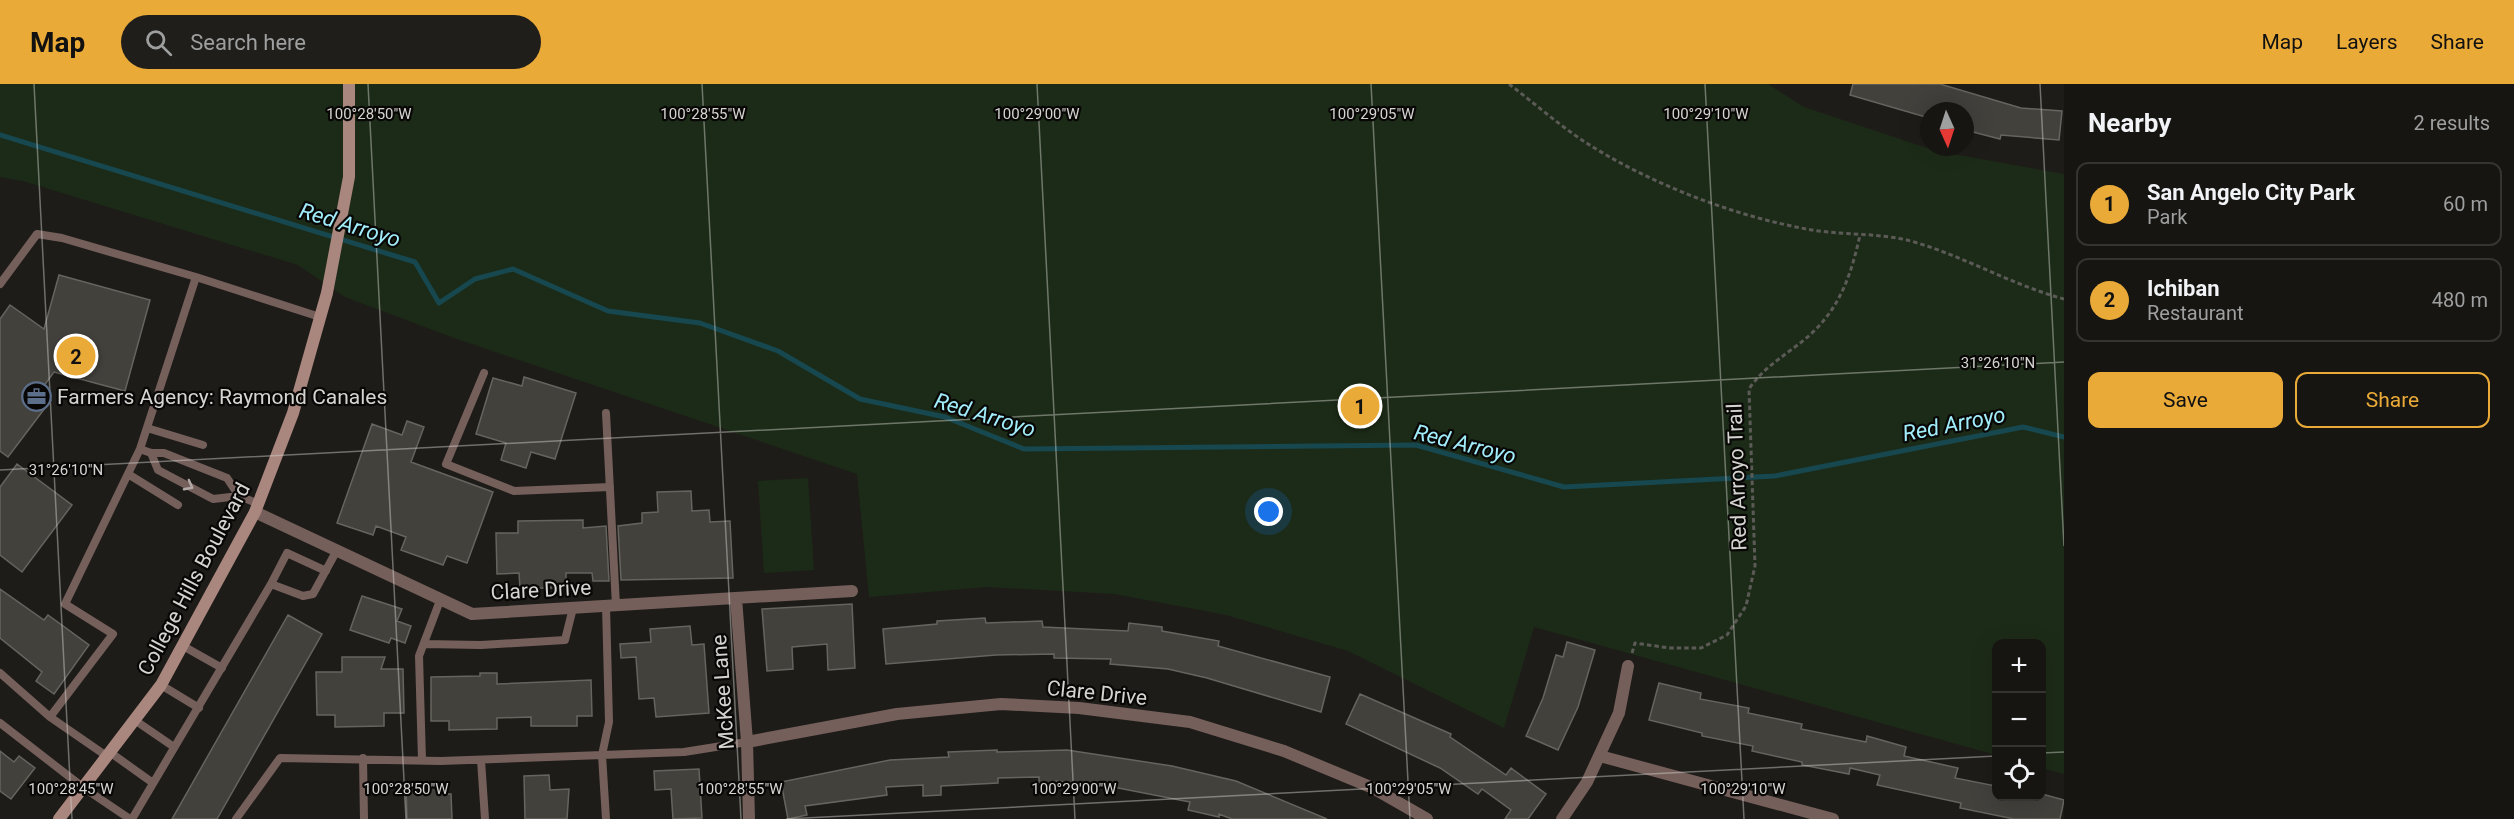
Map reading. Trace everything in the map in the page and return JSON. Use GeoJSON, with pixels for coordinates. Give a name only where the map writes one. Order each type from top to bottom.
{"type":"FeatureCollection","features":[{"type":"Feature","properties":{"kind":"street","name":"College Hills Boulevard"},"geometry":{"type":"LineString","coordinates":[[59,819],[136,721],[161,685],[257,508],[293,413],[327,293],[349,177],[349,84]]}},
{"type":"Feature","properties":{"kind":"street","name":"Clare Drive"},"geometry":{"type":"LineString","coordinates":[[257,508],[337,550],[472,614],[852,591]]}},
{"type":"Feature","properties":{"kind":"street","name":"McKee Lane"},"geometry":{"type":"LineString","coordinates":[[736,598],[747,742],[749,819]]}},
{"type":"Feature","properties":{"kind":"street"},"geometry":{"type":"LineString","coordinates":[[1562,819],[1600,756],[1619,713],[1629,666]]}},
{"type":"Feature","properties":{"kind":"street","name":"Clare Drive"},"geometry":{"type":"LineString","coordinates":[[747,742],[897,714],[1001,704],[1079,708],[1190,722],[1284,751],[1373,788],[1427,819]]}},
{"type":"Feature","properties":{"kind":"street"},"geometry":{"type":"LineString","coordinates":[[1600,756],[1833,819]]}},
{"type":"Feature","properties":{"kind":"lane"},"geometry":{"type":"LineString","coordinates":[[0,284],[37,234],[62,238],[196,277],[320,317]]}},
{"type":"Feature","properties":{"kind":"lane"},"geometry":{"type":"LineString","coordinates":[[50,717],[113,634],[65,604],[140,449],[196,277]]}},
{"type":"Feature","properties":{"kind":"lane"},"geometry":{"type":"LineString","coordinates":[[484,373],[446,464],[514,491],[610,487]]}},
{"type":"Feature","properties":{"kind":"lane"},"geometry":{"type":"LineString","coordinates":[[606,413],[610,487],[611,606],[609,722],[602,755],[606,819]]}},
{"type":"Feature","properties":{"kind":"lane"},"geometry":{"type":"LineString","coordinates":[[147,428],[203,445]]}},
{"type":"Feature","properties":{"kind":"lane"},"geometry":{"type":"LineString","coordinates":[[140,449],[151,453],[164,453],[227,478],[239,496],[257,508]]}},
{"type":"Feature","properties":{"kind":"lane"},"geometry":{"type":"LineString","coordinates":[[151,453],[158,470],[213,499],[239,496]]}},
{"type":"Feature","properties":{"kind":"lane"},"geometry":{"type":"LineString","coordinates":[[128,474],[178,505]]}},
{"type":"Feature","properties":{"kind":"lane"},"geometry":{"type":"LineString","coordinates":[[271,584],[303,596],[313,594],[337,550]]}},
{"type":"Feature","properties":{"kind":"lane"},"geometry":{"type":"LineString","coordinates":[[0,723],[84,788],[131,819],[199,708],[287,553],[326,571]]}},
{"type":"Feature","properties":{"kind":"lane"},"geometry":{"type":"LineString","coordinates":[[422,760],[419,656],[441,598]]}},
{"type":"Feature","properties":{"kind":"lane"},"geometry":{"type":"LineString","coordinates":[[424,644],[481,645],[565,640],[573,608]]}},
{"type":"Feature","properties":{"kind":"lane"},"geometry":{"type":"LineString","coordinates":[[183,646],[222,668]]}},
{"type":"Feature","properties":{"kind":"lane"},"geometry":{"type":"LineString","coordinates":[[0,673],[50,717],[153,783]]}},
{"type":"Feature","properties":{"kind":"lane"},"geometry":{"type":"LineString","coordinates":[[161,685],[199,708]]}},
{"type":"Feature","properties":{"kind":"lane"},"geometry":{"type":"LineString","coordinates":[[136,721],[174,747]]}},
{"type":"Feature","properties":{"kind":"lane"},"geometry":{"type":"LineString","coordinates":[[236,819],[280,758],[481,760],[684,752],[747,742]]}},
{"type":"Feature","properties":{"kind":"lane"},"geometry":{"type":"LineString","coordinates":[[363,758],[364,819]]}},
{"type":"Feature","properties":{"kind":"lane"},"geometry":{"type":"LineString","coordinates":[[481,760],[485,819]]}},
{"type":"Feature","properties":{"kind":"path"},"geometry":{"type":"LineString","coordinates":[[1509,84],[1585,142],[1664,183],[1716,205],[1766,220],[1813,230],[1906,240],[1946,253],[2026,289],[2064,299]]}},
{"type":"Feature","properties":{"kind":"path","name":"Red Arroyo Trail"},"geometry":{"type":"LineString","coordinates":[[1629,666],[1635,643],[1669,648],[1701,648],[1727,635],[1746,606],[1755,566],[1749,389],[1759,373],[1814,331],[1839,300],[1853,264],[1860,235]]}},
{"type":"Feature","properties":{"kind":"green space"},"geometry":{"type":"Polygon","coordinates":[[[0,84],[1768,84],[1804,107],[1920,146],[1920,156],[1964,156],[2064,174],[2064,774],[2046,769],[2046,639],[1992,639],[1992,754],[1534,627],[1504,728],[1348,651],[1226,615],[1115,594],[987,587],[869,597],[857,474],[454,338],[345,297],[298,265],[23,181],[0,177],[0,84]]]}},
{"type":"Feature","properties":{"kind":"green space"},"geometry":{"type":"Polygon","coordinates":[[[808,478],[814,570],[764,573],[758,481],[808,478]]]}},
{"type":"Feature","properties":{"kind":"building"},"geometry":{"type":"Polygon","coordinates":[[[1853,84],[1940,84],[2021,108],[2062,111],[2059,140],[2001,135],[2000,139],[1974,132],[1974,102],[1920,102],[1920,115],[1850,95],[1853,84]]]}},
{"type":"Feature","properties":{"kind":"building"},"geometry":{"type":"Polygon","coordinates":[[[59,275],[150,300],[125,391],[54,372],[40,391],[51,400],[8,457],[0,451],[0,319],[10,305],[44,329],[59,275]]]}},
{"type":"Feature","properties":{"kind":"building"},"geometry":{"type":"Polygon","coordinates":[[[524,377],[576,393],[555,459],[531,452],[526,468],[501,460],[506,443],[476,434],[493,378],[522,386],[524,377]]]}},
{"type":"Feature","properties":{"kind":"building"},"geometry":{"type":"Polygon","coordinates":[[[407,421],[424,427],[411,462],[493,492],[467,563],[447,556],[443,565],[401,550],[406,537],[376,526],[373,535],[337,523],[372,424],[402,435],[407,421]]]}},
{"type":"Feature","properties":{"kind":"building"},"geometry":{"type":"Polygon","coordinates":[[[17,464],[72,505],[22,572],[0,555],[0,487],[17,464]]]}},
{"type":"Feature","properties":{"kind":"building"},"geometry":{"type":"Polygon","coordinates":[[[691,491],[692,511],[709,510],[710,522],[730,521],[733,578],[621,580],[618,526],[642,523],[642,513],[658,512],[657,492],[691,491]]]}},
{"type":"Feature","properties":{"kind":"building"},"geometry":{"type":"Polygon","coordinates":[[[583,520],[583,528],[606,526],[609,581],[593,581],[592,573],[566,573],[566,588],[520,588],[519,573],[497,574],[496,533],[518,533],[518,521],[583,520]]]}},
{"type":"Feature","properties":{"kind":"building"},"geometry":{"type":"Polygon","coordinates":[[[0,589],[44,620],[48,615],[89,645],[54,694],[36,681],[42,672],[0,638],[0,589]]]}},
{"type":"Feature","properties":{"kind":"building"},"geometry":{"type":"Polygon","coordinates":[[[362,596],[402,609],[397,621],[411,626],[405,643],[391,638],[389,643],[350,630],[362,596]]]}},
{"type":"Feature","properties":{"kind":"building"},"geometry":{"type":"Polygon","coordinates":[[[852,604],[855,668],[828,670],[827,644],[792,647],[793,669],[767,671],[762,609],[852,604]]]}},
{"type":"Feature","properties":{"kind":"building"},"geometry":{"type":"Polygon","coordinates":[[[288,615],[322,634],[217,819],[172,819],[288,615]]]}},
{"type":"Feature","properties":{"kind":"building"},"geometry":{"type":"Polygon","coordinates":[[[985,618],[986,623],[1042,621],[1043,627],[1128,631],[1129,623],[1162,627],[1162,631],[1219,641],[1218,646],[1330,677],[1321,712],[1207,678],[1168,669],[1110,664],[1111,659],[1054,658],[1054,654],[996,655],[886,664],[883,629],[937,624],[937,621],[985,618]]]}},
{"type":"Feature","properties":{"kind":"building"},"geometry":{"type":"Polygon","coordinates":[[[690,626],[692,645],[704,644],[709,713],[656,717],[654,698],[639,699],[636,657],[621,658],[620,644],[651,642],[650,629],[690,626]]]}},
{"type":"Feature","properties":{"kind":"building"},"geometry":{"type":"Polygon","coordinates":[[[1567,642],[1595,650],[1578,707],[1558,750],[1526,736],[1543,698],[1556,655],[1563,657],[1567,642]]]}},
{"type":"Feature","properties":{"kind":"building"},"geometry":{"type":"Polygon","coordinates":[[[342,657],[385,657],[381,669],[403,669],[404,713],[384,713],[384,726],[335,727],[335,715],[317,715],[316,672],[342,672],[342,657]]]}},
{"type":"Feature","properties":{"kind":"building"},"geometry":{"type":"Polygon","coordinates":[[[480,673],[497,673],[497,684],[591,680],[592,716],[577,716],[577,726],[531,726],[531,717],[497,718],[497,729],[449,730],[449,721],[431,721],[431,677],[480,676],[480,673]]]}},
{"type":"Feature","properties":{"kind":"building"},"geometry":{"type":"Polygon","coordinates":[[[1659,683],[1701,693],[1700,699],[1749,708],[1748,713],[1802,724],[1801,729],[1866,742],[1867,736],[1906,747],[1904,756],[1958,768],[1955,778],[1992,785],[1992,801],[2046,801],[2046,795],[2064,800],[2060,819],[2014,819],[1960,808],[1961,803],[1877,785],[1880,775],[1850,768],[1849,774],[1802,765],[1802,762],[1752,751],[1753,746],[1702,736],[1702,733],[1649,720],[1659,683]]]}},
{"type":"Feature","properties":{"kind":"building"},"geometry":{"type":"Polygon","coordinates":[[[1360,694],[1451,734],[1450,737],[1506,775],[1511,768],[1546,794],[1528,819],[1505,819],[1511,810],[1482,789],[1478,794],[1440,768],[1346,724],[1360,694]]]}},
{"type":"Feature","properties":{"kind":"building"},"geometry":{"type":"Polygon","coordinates":[[[997,750],[997,752],[1067,750],[1172,766],[1236,781],[1327,819],[1232,819],[1219,814],[1219,817],[1188,810],[1190,802],[1108,786],[1056,781],[1057,786],[1039,787],[1039,777],[998,778],[998,783],[941,786],[941,795],[923,796],[923,785],[886,787],[887,795],[805,806],[807,815],[788,819],[781,782],[890,760],[949,757],[948,752],[997,750]]]}},
{"type":"Feature","properties":{"kind":"building"},"geometry":{"type":"Polygon","coordinates":[[[0,751],[14,762],[19,756],[35,768],[11,799],[0,791],[0,751]]]}},
{"type":"Feature","properties":{"kind":"building"},"geometry":{"type":"Polygon","coordinates":[[[699,769],[702,818],[673,819],[671,789],[655,790],[654,771],[699,769]]]}},
{"type":"Feature","properties":{"kind":"building"},"geometry":{"type":"Polygon","coordinates":[[[549,775],[550,790],[569,789],[567,819],[525,819],[524,776],[549,775]]]}},
{"type":"Feature","properties":{"kind":"building"},"geometry":{"type":"Polygon","coordinates":[[[438,783],[439,794],[451,794],[452,819],[407,819],[406,785],[438,783]]]}},
{"type":"Feature","properties":{"kind":"waterway","name":"Red Arroyo"},"geometry":{"type":"LineString","coordinates":[[0,135],[415,262],[439,303],[475,279],[513,269],[608,311],[700,323],[778,351],[860,399],[945,417],[1024,449],[1416,445],[1564,487],[1775,476],[2023,427],[2064,437]]}},
{"type":"Feature","properties":{"kind":"place","name":"Ichiban"},"geometry":{"type":"Point","coordinates":[76,356]}},
{"type":"Feature","properties":{"kind":"place","name":"Farmers Agency: Raymond Canales"},"geometry":{"type":"Point","coordinates":[36,397]}},
{"type":"Feature","properties":{"kind":"place","name":"San Angelo City Park"},"geometry":{"type":"Point","coordinates":[1360,406]}}]}
